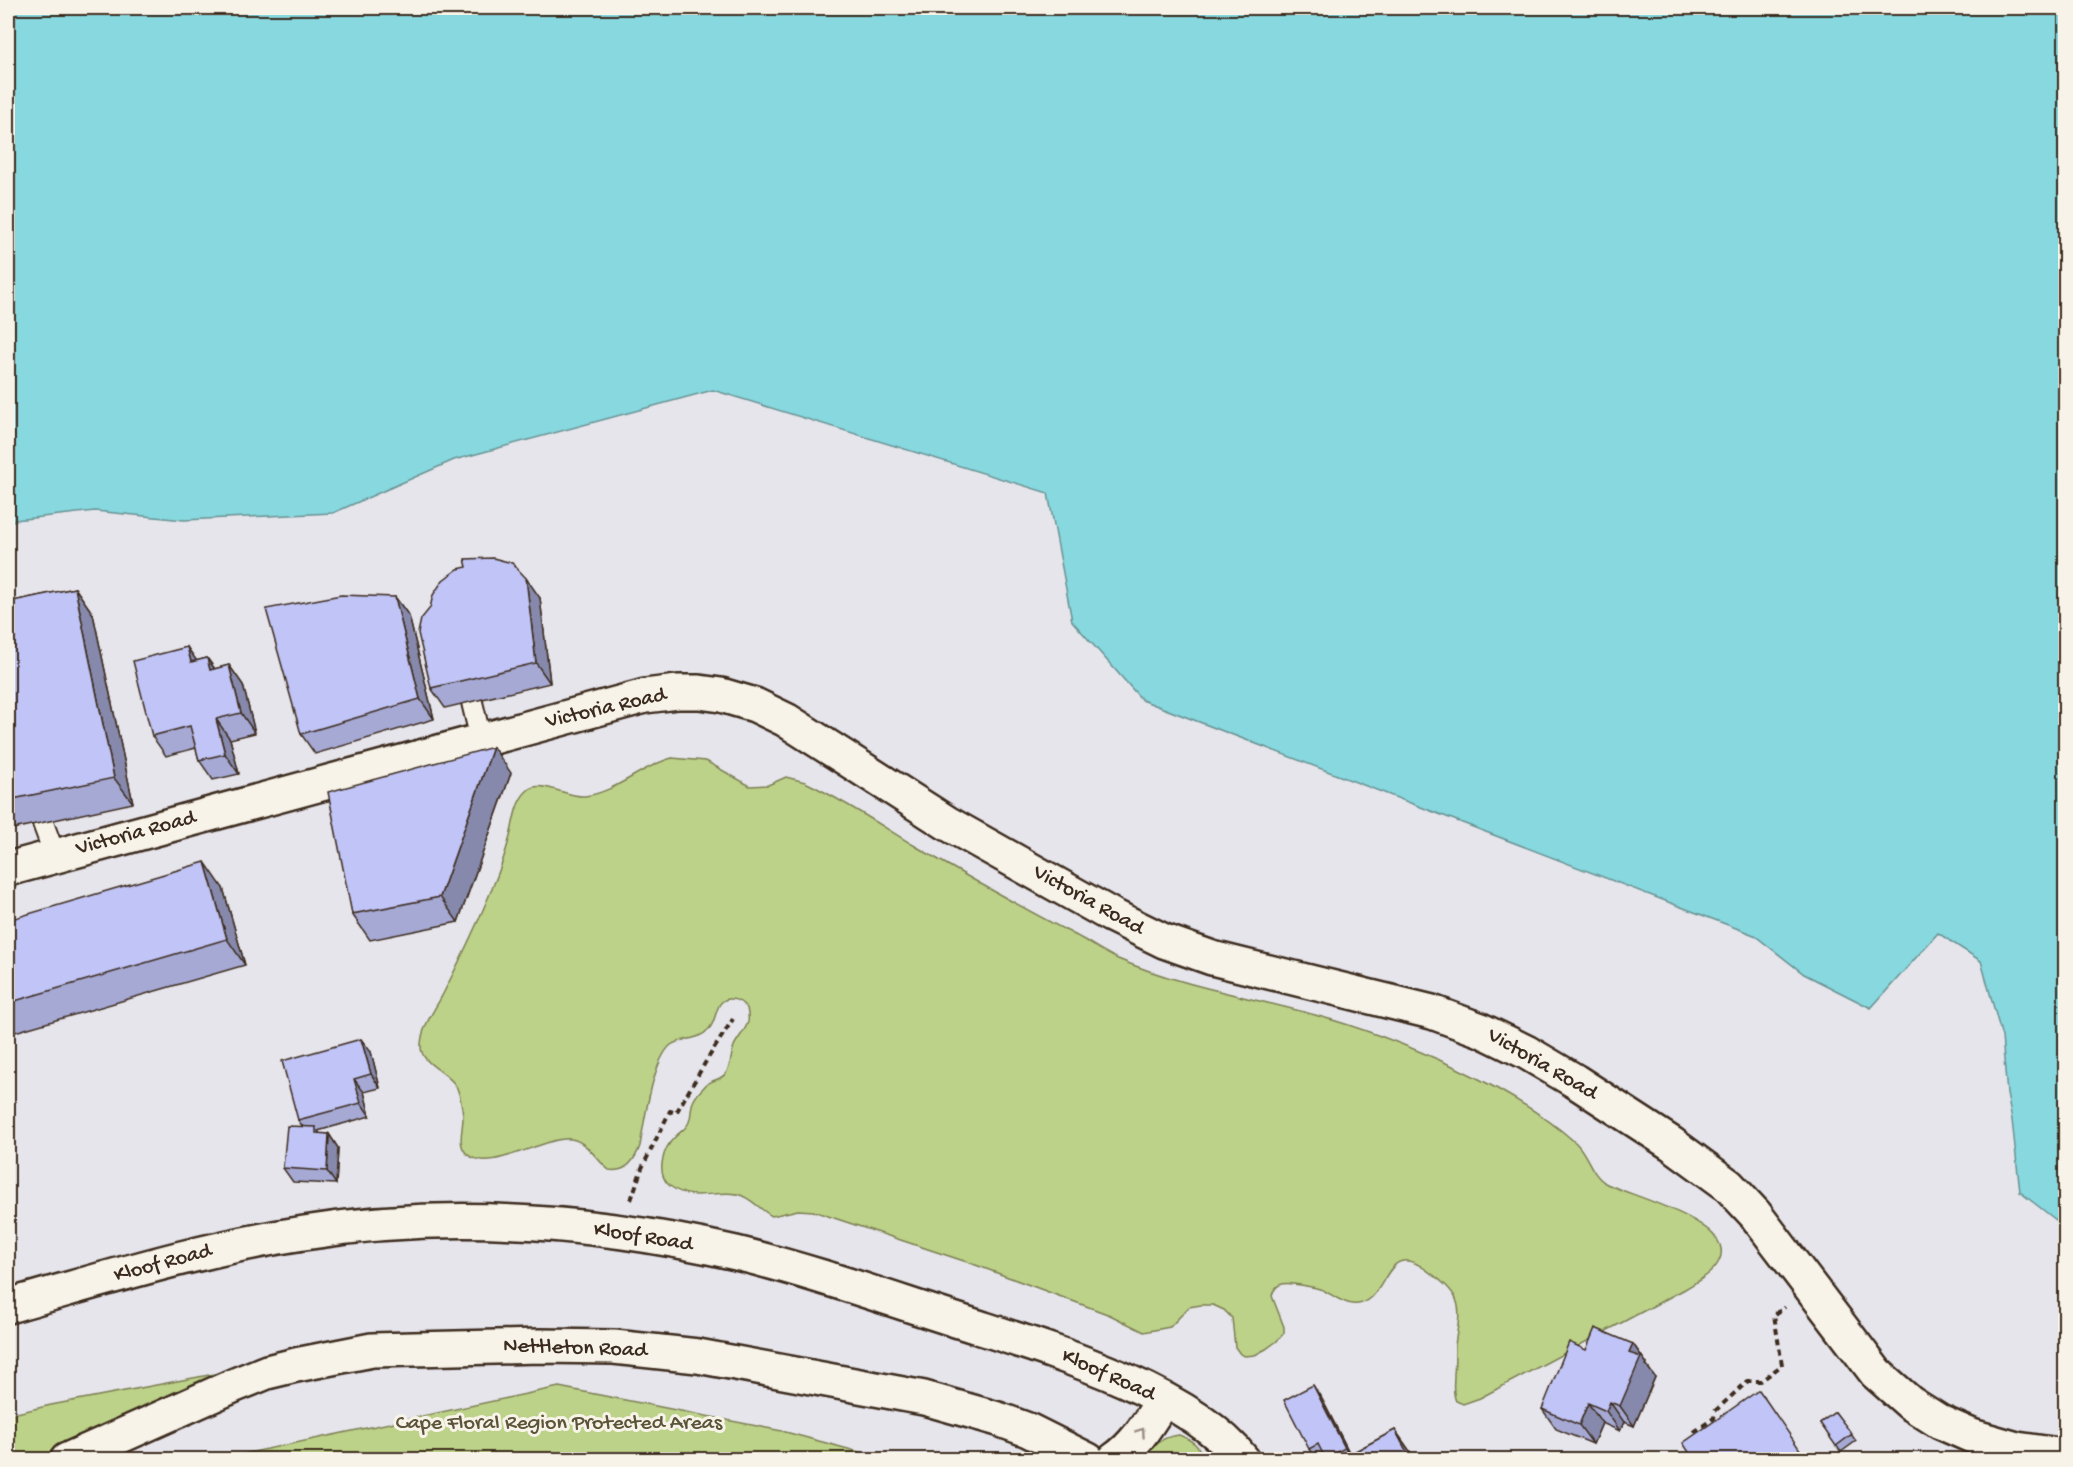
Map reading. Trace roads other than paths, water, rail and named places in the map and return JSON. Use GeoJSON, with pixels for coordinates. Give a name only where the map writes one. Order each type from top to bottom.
{"type":"FeatureCollection","features":[{"type":"Feature","properties":{"kind":"main road","name":"Victoria Road"},"geometry":{"type":"LineString","coordinates":[[8,869],[651,695],[699,692],[738,700],[755,705],[786,720],[947,823],[1153,937],[1212,957],[1432,1012],[1492,1035],[1542,1060],[1689,1156],[1728,1185],[1755,1214],[1872,1368],[1910,1403],[1940,1422],[1972,1436],[2017,1449],[2066,1456]]}},
{"type":"Feature","properties":{"kind":"main road","name":"Kloof Road"},"geometry":{"type":"LineString","coordinates":[[8,1306],[202,1253],[304,1233],[406,1222],[498,1221],[647,1236],[735,1253],[800,1270],[1060,1354],[1163,1400],[1214,1430],[1242,1460]]}},
{"type":"Feature","properties":{"kind":"main road","name":"Nettleton Road"},"geometry":{"type":"LineString","coordinates":[[67,1460],[235,1385],[267,1372],[296,1365],[372,1350],[540,1346],[615,1347],[698,1356],[924,1398],[1028,1430],[1088,1460]]}},
{"type":"Feature","properties":{"kind":"main road"},"geometry":{"type":"LineString","coordinates":[[1114,1460],[1133,1443],[1163,1400]]}},
{"type":"Feature","properties":{"kind":"lane"},"geometry":{"type":"LineString","coordinates":[[468,656],[465,674],[481,740]]}},
{"type":"Feature","properties":{"kind":"lane"},"geometry":{"type":"LineString","coordinates":[[8,766],[17,768],[25,774],[55,856]]}},
{"type":"Feature","properties":{"kind":"water"},"geometry":{"type":"Polygon","coordinates":[[[8,8],[2065,8],[2065,1227],[2020,1192],[2002,1037],[1981,961],[1938,933],[1871,1008],[1804,974],[1754,935],[1142,700],[1072,621],[1048,493],[713,390],[454,460],[333,513],[184,520],[95,511],[15,520],[8,523],[8,8]]]}},
{"type":"Feature","properties":{"kind":"park label","name":"Cape Floral Region Protected Areas"},"geometry":{"type":"Point","coordinates":[559,1424]}}]}
